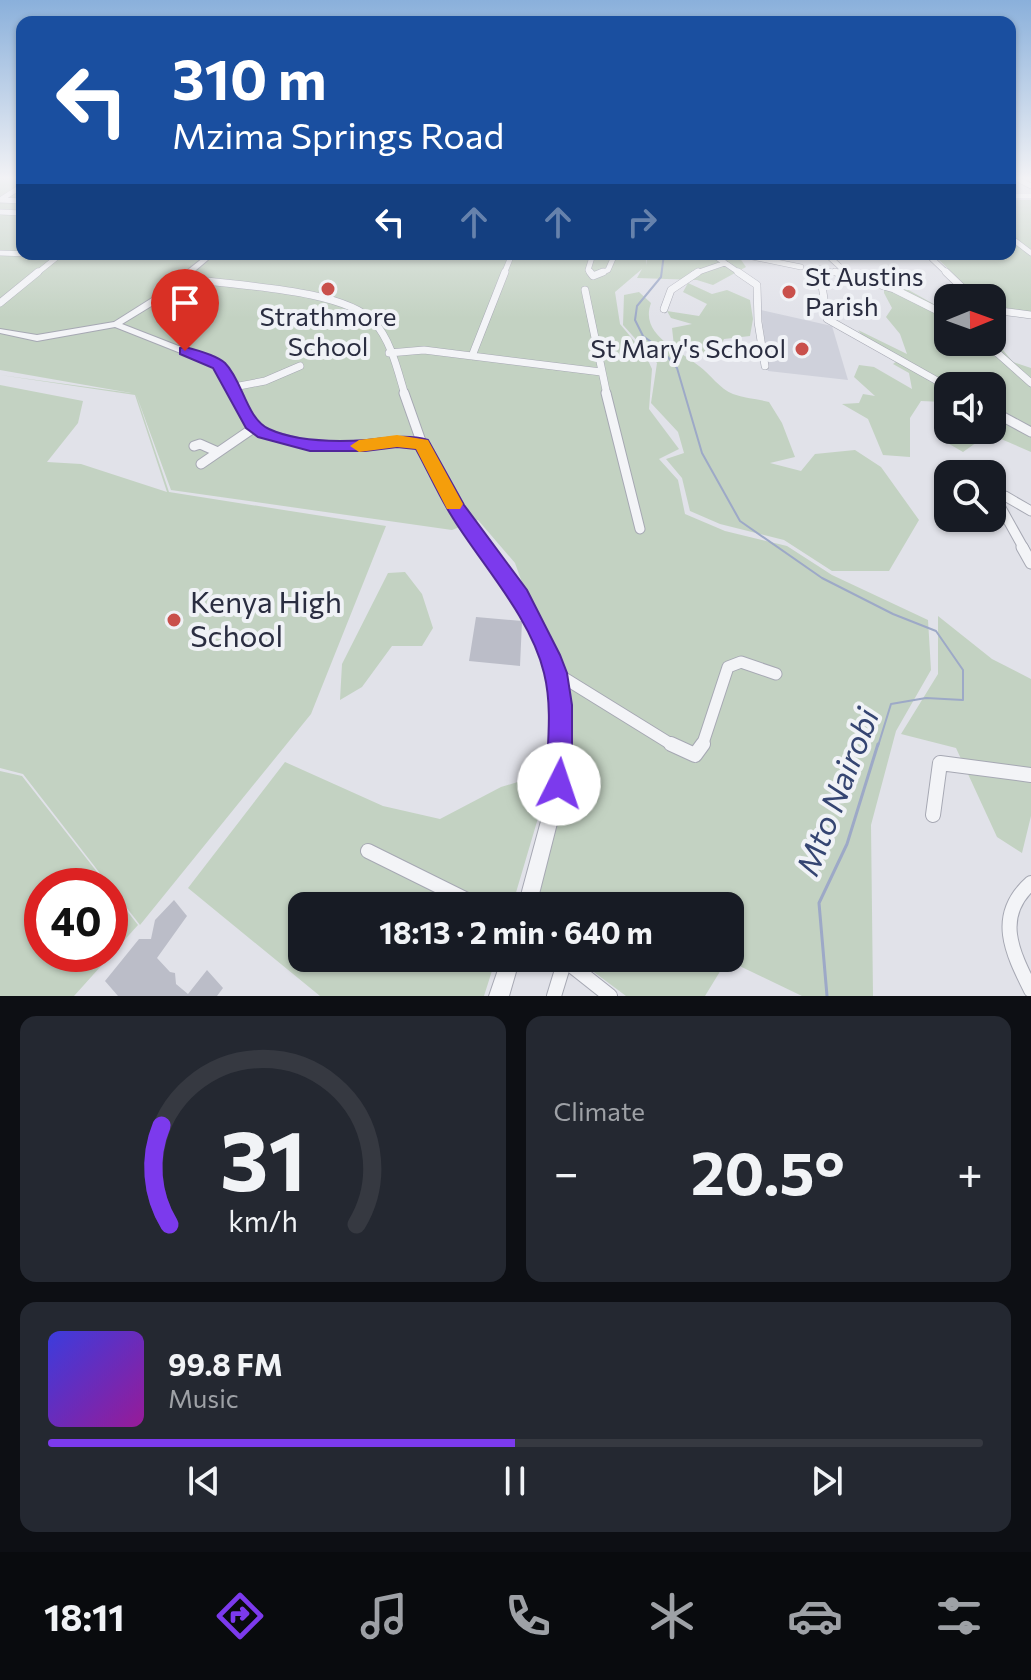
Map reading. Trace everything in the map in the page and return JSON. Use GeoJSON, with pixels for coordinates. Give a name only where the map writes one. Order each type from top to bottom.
{"type":"FeatureCollection","features":[{"type":"Feature","properties":{"kind":"street"},"geometry":{"type":"LineString","coordinates":[[0,303],[54,260]]}},
{"type":"Feature","properties":{"kind":"street"},"geometry":{"type":"LineString","coordinates":[[0,331],[37,338],[116,324],[185,278],[205,260]]}},
{"type":"Feature","properties":{"kind":"street"},"geometry":{"type":"LineString","coordinates":[[472,356],[510,260]]}},
{"type":"Feature","properties":{"kind":"street"},"geometry":{"type":"LineString","coordinates":[[591,260],[588,270],[593,276],[608,270],[612,260]]}},
{"type":"Feature","properties":{"kind":"street"},"geometry":{"type":"LineString","coordinates":[[721,260],[757,285],[758,322],[765,366]]}},
{"type":"Feature","properties":{"kind":"street"},"geometry":{"type":"LineString","coordinates":[[733,268],[740,260]]}},
{"type":"Feature","properties":{"kind":"street"},"geometry":{"type":"LineString","coordinates":[[768,260],[806,270],[821,268],[914,298],[934,309]]}},
{"type":"Feature","properties":{"kind":"street"},"geometry":{"type":"LineString","coordinates":[[833,260],[851,277]]}},
{"type":"Feature","properties":{"kind":"street"},"geometry":{"type":"LineString","coordinates":[[933,260],[958,284]]}},
{"type":"Feature","properties":{"kind":"street"},"geometry":{"type":"LineString","coordinates":[[664,309],[667,292],[678,282],[725,263]]}},
{"type":"Feature","properties":{"kind":"street"},"geometry":{"type":"LineString","coordinates":[[821,268],[819,277],[827,319],[934,379]]}},
{"type":"Feature","properties":{"kind":"street"},"geometry":{"type":"LineString","coordinates":[[185,278],[345,305],[376,324],[422,444],[458,510],[520,596],[556,673],[561,745],[559,784],[531,892]]}},
{"type":"Feature","properties":{"kind":"street"},"geometry":{"type":"LineString","coordinates":[[585,290],[601,372],[640,529]]}},
{"type":"Feature","properties":{"kind":"street"},"geometry":{"type":"LineString","coordinates":[[1006,312],[1031,315]]}},
{"type":"Feature","properties":{"kind":"street"},"geometry":{"type":"LineString","coordinates":[[116,324],[212,361],[225,372],[255,427],[264,433],[310,445],[365,446],[397,441],[422,444]]}},
{"type":"Feature","properties":{"kind":"street"},"geometry":{"type":"LineString","coordinates":[[389,353],[424,350],[601,372]]}},
{"type":"Feature","properties":{"kind":"street"},"geometry":{"type":"LineString","coordinates":[[1001,356],[1031,383]]}},
{"type":"Feature","properties":{"kind":"street"},"geometry":{"type":"LineString","coordinates":[[234,387],[265,381],[300,366]]}},
{"type":"Feature","properties":{"kind":"street"},"geometry":{"type":"LineString","coordinates":[[1006,419],[1031,432]]}},
{"type":"Feature","properties":{"kind":"street"},"geometry":{"type":"LineString","coordinates":[[201,464],[255,427]]}},
{"type":"Feature","properties":{"kind":"street"},"geometry":{"type":"LineString","coordinates":[[194,446],[200,444],[218,452]]}},
{"type":"Feature","properties":{"kind":"street"},"geometry":{"type":"LineString","coordinates":[[1031,511],[1005,496],[995,497],[1031,563]]}},
{"type":"Feature","properties":{"kind":"street"},"geometry":{"type":"LineString","coordinates":[[556,673],[687,754],[695,755],[700,752],[728,667],[741,662],[776,674]]}},
{"type":"Feature","properties":{"kind":"street"},"geometry":{"type":"LineString","coordinates":[[933,815],[940,763],[1031,775]]}},
{"type":"Feature","properties":{"kind":"street"},"geometry":{"type":"LineString","coordinates":[[368,851],[451,892]]}},
{"type":"Feature","properties":{"kind":"street"},"geometry":{"type":"LineString","coordinates":[[1031,883],[1018,893],[1008,919],[1015,960],[1031,990]]}},
{"type":"Feature","properties":{"kind":"street"},"geometry":{"type":"LineString","coordinates":[[499,996],[507,972]]}},
{"type":"Feature","properties":{"kind":"street"},"geometry":{"type":"LineString","coordinates":[[554,996],[560,972]]}},
{"type":"Feature","properties":{"kind":"street"},"geometry":{"type":"LineString","coordinates":[[580,972],[610,996]]}},
{"type":"Feature","properties":{"kind":"shaded area","name":"St Mary's School"},"geometry":{"type":"Polygon","coordinates":[[[761,310],[832,326],[848,380],[768,371],[761,310]]]}},
{"type":"Feature","properties":{"kind":"green space"},"geometry":{"type":"Polygon","coordinates":[[[0,224],[16,224],[16,260],[646,260],[646,265],[647,260],[741,260],[746,267],[713,285],[697,280],[637,278],[642,269],[615,292],[620,324],[645,354],[652,369],[649,409],[679,449],[659,459],[678,480],[685,514],[725,531],[787,546],[832,575],[928,620],[931,670],[896,731],[871,825],[873,996],[802,996],[744,968],[744,892],[539,892],[568,784],[571,719],[515,563],[478,520],[452,530],[171,490],[136,394],[169,492],[386,526],[311,714],[140,925],[128,910],[128,868],[96,868],[23,774],[0,768],[0,385],[83,401],[78,423],[47,462],[81,464],[167,492],[135,395],[0,375],[131,393],[0,370],[0,224]]]}},
{"type":"Feature","properties":{"kind":"green space"},"geometry":{"type":"Polygon","coordinates":[[[1016,224],[1031,224],[1031,313],[1006,310],[1006,284],[964,284],[939,260],[1016,260],[1016,224]]]}},
{"type":"Feature","properties":{"kind":"green space"},"geometry":{"type":"Polygon","coordinates":[[[688,283],[712,294],[727,290],[750,300],[753,319],[750,336],[724,339],[719,349],[704,357],[674,346],[672,328],[692,324],[671,318],[667,311],[699,316],[707,304],[683,292],[688,283]]]}},
{"type":"Feature","properties":{"kind":"green space"},"geometry":{"type":"Polygon","coordinates":[[[896,283],[934,304],[934,356],[1006,354],[1013,362],[1031,368],[1031,452],[1006,441],[1006,372],[934,372],[934,402],[921,401],[910,418],[910,457],[883,455],[868,419],[842,404],[859,403],[863,394],[875,396],[854,377],[859,365],[874,367],[912,389],[909,373],[893,364],[901,358],[864,337],[858,330],[907,354],[900,334],[886,317],[892,308],[884,293],[884,284],[896,283]]]}},
{"type":"Feature","properties":{"kind":"green space"},"geometry":{"type":"Polygon","coordinates":[[[639,292],[651,303],[651,324],[663,340],[728,392],[769,402],[782,423],[795,457],[770,463],[801,471],[815,454],[855,450],[881,467],[919,520],[889,571],[832,571],[784,540],[720,524],[690,511],[682,478],[666,459],[684,453],[678,432],[651,403],[657,363],[623,325],[624,295],[639,292]]]}},
{"type":"Feature","properties":{"kind":"green space"},"geometry":{"type":"Polygon","coordinates":[[[949,444],[974,444],[963,452],[949,444]]]}},
{"type":"Feature","properties":{"kind":"green space"},"geometry":{"type":"Polygon","coordinates":[[[405,572],[422,594],[433,628],[422,646],[392,646],[362,687],[340,700],[342,664],[388,573],[405,572]]]}},
{"type":"Feature","properties":{"kind":"green space"},"geometry":{"type":"Polygon","coordinates":[[[938,616],[992,659],[1031,679],[1031,816],[1022,853],[997,837],[956,748],[901,734],[938,674],[938,616]]]}},
{"type":"Feature","properties":{"kind":"green space"},"geometry":{"type":"Polygon","coordinates":[[[285,762],[383,806],[440,819],[501,787],[534,777],[541,808],[516,892],[288,892],[288,970],[188,888],[285,762]]]}},
{"type":"Feature","properties":{"kind":"green space"},"geometry":{"type":"Polygon","coordinates":[[[0,771],[22,776],[94,868],[24,868],[24,972],[96,972],[74,996],[0,996],[0,771]]]}},
{"type":"Feature","properties":{"kind":"green space"},"geometry":{"type":"Polygon","coordinates":[[[128,912],[138,925],[128,936],[128,912]]]}},
{"type":"Feature","properties":{"kind":"green space"},"geometry":{"type":"Polygon","coordinates":[[[291,972],[492,972],[484,996],[320,996],[291,972]]]}},
{"type":"Feature","properties":{"kind":"green space"},"geometry":{"type":"Polygon","coordinates":[[[594,972],[720,972],[705,996],[626,996],[594,972]]]}},
{"type":"Feature","properties":{"kind":"building"},"geometry":{"type":"Polygon","coordinates":[[[476,617],[522,621],[520,666],[469,661],[476,617]]]}},
{"type":"Feature","properties":{"kind":"building"},"geometry":{"type":"Polygon","coordinates":[[[174,900],[187,916],[157,958],[170,972],[175,973],[176,984],[188,994],[207,970],[223,988],[217,996],[118,996],[105,981],[112,972],[128,972],[128,953],[139,939],[151,939],[155,920],[174,900]]]}},
{"type":"Feature","properties":{"kind":"waterway","name":"Mto Nairobi"},"geometry":{"type":"LineString","coordinates":[[663,260],[661,277],[637,306],[635,320],[643,336],[661,349],[677,368],[702,453],[740,521],[822,578],[893,614],[936,631],[963,670],[963,700],[926,698],[891,704],[878,746]]}},
{"type":"Feature","properties":{"kind":"waterway","name":"Mto Nairobi"},"geometry":{"type":"LineString","coordinates":[[827,996],[819,903],[847,844],[878,744]]}},
{"type":"Feature","properties":{"kind":"slow traffic"},"geometry":{"type":"LineString","coordinates":[[359,446],[397,441],[422,444],[454,504]]}},
{"type":"Feature","properties":{"kind":"place","name":"Strathmore School"},"geometry":{"type":"Point","coordinates":[328,289]}},
{"type":"Feature","properties":{"kind":"place","name":"St Austins Parish"},"geometry":{"type":"Point","coordinates":[789,292]}},
{"type":"Feature","properties":{"kind":"place","name":"St Mary's School"},"geometry":{"type":"Point","coordinates":[802,349]}},
{"type":"Feature","properties":{"kind":"place","name":"Kenya High School"},"geometry":{"type":"Point","coordinates":[174,620]}},
{"type":"Feature","properties":{"kind":"route"},"geometry":{"type":"LineString","coordinates":[[185,351],[219,365],[234,387],[246,415],[264,433],[310,445],[365,446],[397,441],[422,444],[458,510],[520,596],[549,655],[556,673],[560,705],[559,784]]}}]}
